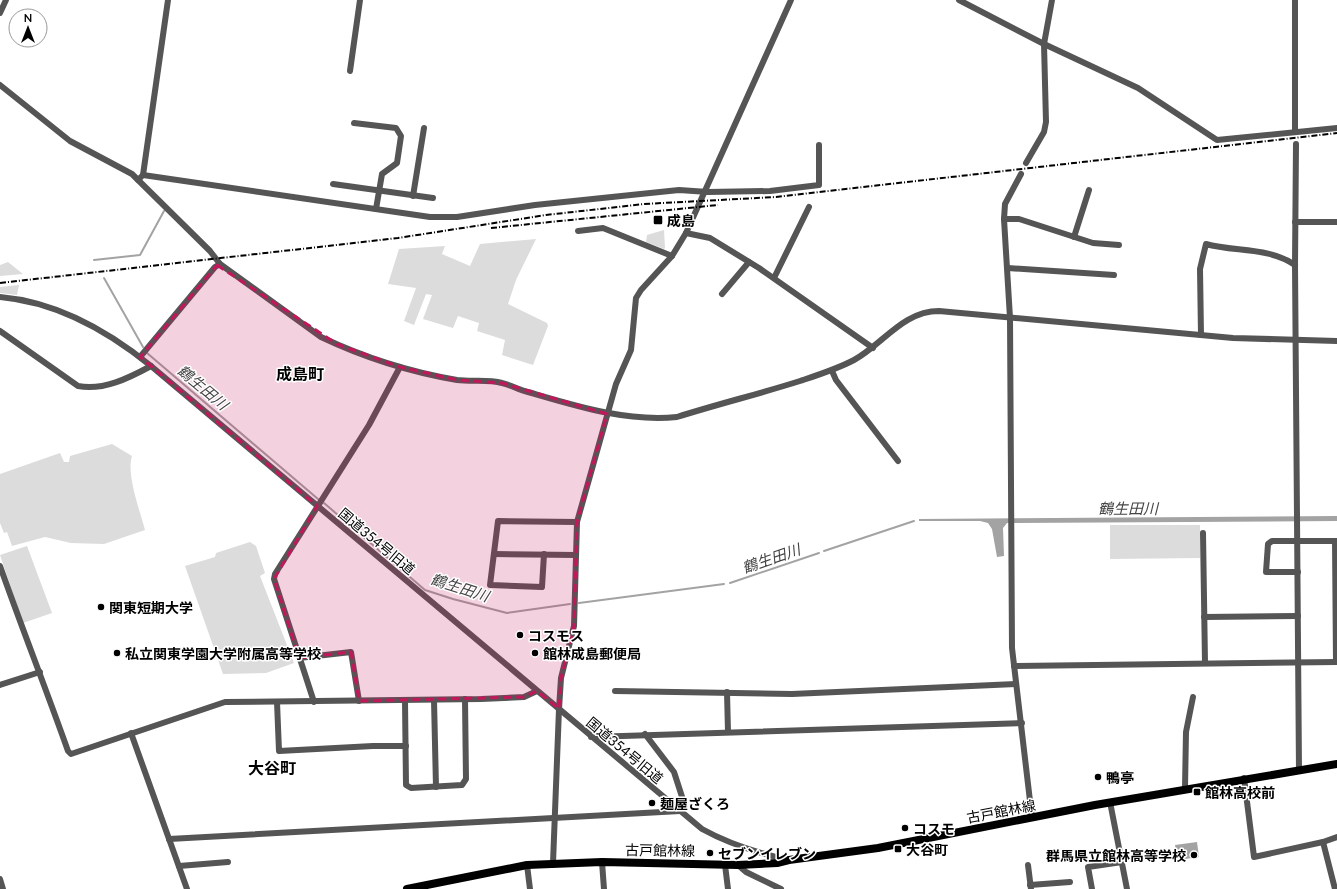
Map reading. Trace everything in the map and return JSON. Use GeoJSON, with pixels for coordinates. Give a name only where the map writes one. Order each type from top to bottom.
{"type":"FeatureCollection","features":[{"type":"Feature","properties":{"kind":"main road","name":"古戸館林線"},"geometry":{"type":"LineString","coordinates":[[407,889],[432,886],[528,865],[553,863],[602,862],[738,865],[777,863],[788,860],[878,848],[1185,788],[1337,764]]}},
{"type":"Feature","properties":{"kind":"street"},"geometry":{"type":"LineString","coordinates":[[0,12],[6,0]]}},
{"type":"Feature","properties":{"kind":"street"},"geometry":{"type":"LineString","coordinates":[[141,177],[168,0]]}},
{"type":"Feature","properties":{"kind":"street"},"geometry":{"type":"LineString","coordinates":[[350,71],[360,0]]}},
{"type":"Feature","properties":{"kind":"street"},"geometry":{"type":"LineString","coordinates":[[553,863],[558,710],[561,678],[574,626],[577,522],[616,384],[631,350],[636,298],[641,290],[672,256],[686,233],[791,0]]}},
{"type":"Feature","properties":{"kind":"street"},"geometry":{"type":"LineString","coordinates":[[959,0],[1044,44],[1138,88],[1217,140],[1337,128]]}},
{"type":"Feature","properties":{"kind":"street"},"geometry":{"type":"LineString","coordinates":[[1026,163],[1044,132],[1046,122],[1044,44],[1052,0]]}},
{"type":"Feature","properties":{"kind":"street"},"geometry":{"type":"LineString","coordinates":[[1295,0],[1295,132]]}},
{"type":"Feature","properties":{"kind":"street"},"geometry":{"type":"LineString","coordinates":[[0,85],[70,141],[126,171],[141,177],[430,216],[457,217],[535,205],[684,189],[705,191],[770,191],[819,184],[819,146]]}},
{"type":"Feature","properties":{"kind":"street"},"geometry":{"type":"LineString","coordinates":[[354,123],[396,128],[401,136],[397,163],[382,174],[376,209]]}},
{"type":"Feature","properties":{"kind":"street"},"geometry":{"type":"LineString","coordinates":[[413,196],[424,128]]}},
{"type":"Feature","properties":{"kind":"street"},"geometry":{"type":"LineString","coordinates":[[1296,144],[1295,265],[1299,770]]}},
{"type":"Feature","properties":{"kind":"street"},"geometry":{"type":"LineString","coordinates":[[1021,174],[1004,204],[1004,219],[1010,318],[1012,648],[1032,818]]}},
{"type":"Feature","properties":{"kind":"street"},"geometry":{"type":"LineString","coordinates":[[141,177],[210,251],[220,264],[321,337],[400,367],[458,380],[502,383],[526,392],[607,414],[667,418],[677,417],[761,394],[832,370],[853,361],[873,348],[902,323],[915,315],[926,311],[1233,338],[1337,340]]}},
{"type":"Feature","properties":{"kind":"street"},"geometry":{"type":"LineString","coordinates":[[333,184],[433,198]]}},
{"type":"Feature","properties":{"kind":"street"},"geometry":{"type":"LineString","coordinates":[[1074,236],[1089,190]]}},
{"type":"Feature","properties":{"kind":"street"},"geometry":{"type":"LineString","coordinates":[[774,278],[808,207]]}},
{"type":"Feature","properties":{"kind":"street"},"geometry":{"type":"LineString","coordinates":[[1004,219],[1019,219],[1093,243],[1119,245]]}},
{"type":"Feature","properties":{"kind":"street"},"geometry":{"type":"LineString","coordinates":[[1295,222],[1337,222]]}},
{"type":"Feature","properties":{"kind":"street"},"geometry":{"type":"LineString","coordinates":[[578,231],[603,228],[672,256]]}},
{"type":"Feature","properties":{"kind":"street"},"geometry":{"type":"LineString","coordinates":[[686,233],[710,238],[774,278],[873,348]]}},
{"type":"Feature","properties":{"kind":"street"},"geometry":{"type":"LineString","coordinates":[[1201,335],[1200,269],[1206,244],[1222,249],[1270,254],[1288,260],[1295,265]]}},
{"type":"Feature","properties":{"kind":"street"},"geometry":{"type":"LineString","coordinates":[[722,294],[749,262]]}},
{"type":"Feature","properties":{"kind":"street"},"geometry":{"type":"LineString","coordinates":[[140,357],[215,267],[220,264]]}},
{"type":"Feature","properties":{"kind":"street"},"geometry":{"type":"LineString","coordinates":[[1008,268],[1114,275]]}},
{"type":"Feature","properties":{"kind":"street","name":"国道354号旧道"},"geometry":{"type":"LineString","coordinates":[[0,297],[34,304],[79,319],[110,335],[151,366],[558,710],[702,829],[720,839],[749,850],[788,860]]}},
{"type":"Feature","properties":{"kind":"street"},"geometry":{"type":"LineString","coordinates":[[0,331],[78,386],[88,388],[129,378],[151,366]]}},
{"type":"Feature","properties":{"kind":"street"},"geometry":{"type":"LineString","coordinates":[[314,702],[274,579],[275,574],[369,424],[400,367]]}},
{"type":"Feature","properties":{"kind":"street"},"geometry":{"type":"LineString","coordinates":[[832,370],[836,380],[898,461]]}},
{"type":"Feature","properties":{"kind":"street"},"geometry":{"type":"LineString","coordinates":[[544,554],[542,587],[490,585],[498,521],[577,522]]}},
{"type":"Feature","properties":{"kind":"street"},"geometry":{"type":"LineString","coordinates":[[1203,533],[1204,663]]}},
{"type":"Feature","properties":{"kind":"street"},"geometry":{"type":"LineString","coordinates":[[1014,666],[1337,662],[1336,541],[1272,541],[1268,544],[1266,572],[1298,572]]}},
{"type":"Feature","properties":{"kind":"street"},"geometry":{"type":"LineString","coordinates":[[494,554],[576,555]]}},
{"type":"Feature","properties":{"kind":"street"},"geometry":{"type":"LineString","coordinates":[[0,566],[2,577],[29,650],[40,672],[69,753],[73,754],[226,702],[404,701],[524,697],[537,692]]}},
{"type":"Feature","properties":{"kind":"street"},"geometry":{"type":"LineString","coordinates":[[1204,617],[1298,616]]}},
{"type":"Feature","properties":{"kind":"street"},"geometry":{"type":"LineString","coordinates":[[299,658],[351,652],[359,701]]}},
{"type":"Feature","properties":{"kind":"street"},"geometry":{"type":"LineString","coordinates":[[0,685],[40,672]]}},
{"type":"Feature","properties":{"kind":"street"},"geometry":{"type":"LineString","coordinates":[[615,691],[792,694],[1016,684]]}},
{"type":"Feature","properties":{"kind":"street"},"geometry":{"type":"LineString","coordinates":[[727,692],[728,732]]}},
{"type":"Feature","properties":{"kind":"street"},"geometry":{"type":"LineString","coordinates":[[1185,788],[1186,732],[1193,697]]}},
{"type":"Feature","properties":{"kind":"street"},"geometry":{"type":"LineString","coordinates":[[404,701],[406,785],[411,788],[462,785],[466,779],[465,699]]}},
{"type":"Feature","properties":{"kind":"street"},"geometry":{"type":"LineString","coordinates":[[434,700],[436,787]]}},
{"type":"Feature","properties":{"kind":"street"},"geometry":{"type":"LineString","coordinates":[[277,702],[279,751],[373,746],[406,746]]}},
{"type":"Feature","properties":{"kind":"street"},"geometry":{"type":"LineString","coordinates":[[591,737],[645,734],[1022,723]]}},
{"type":"Feature","properties":{"kind":"street"},"geometry":{"type":"LineString","coordinates":[[131,734],[187,889]]}},
{"type":"Feature","properties":{"kind":"street"},"geometry":{"type":"LineString","coordinates":[[169,838],[554,819],[680,811],[685,806],[676,776],[645,734]]}},
{"type":"Feature","properties":{"kind":"street"},"geometry":{"type":"LineString","coordinates":[[1244,778],[1254,857],[1323,842],[1337,837]]}},
{"type":"Feature","properties":{"kind":"street"},"geometry":{"type":"LineString","coordinates":[[1110,802],[1127,889]]}},
{"type":"Feature","properties":{"kind":"street"},"geometry":{"type":"LineString","coordinates":[[1323,842],[1335,889]]}},
{"type":"Feature","properties":{"kind":"street"},"geometry":{"type":"LineString","coordinates":[[179,866],[228,862]]}},
{"type":"Feature","properties":{"kind":"street"},"geometry":{"type":"LineString","coordinates":[[602,862],[604,889]]}},
{"type":"Feature","properties":{"kind":"street"},"geometry":{"type":"LineString","coordinates":[[1092,889],[1088,867],[1122,862]]}},
{"type":"Feature","properties":{"kind":"street"},"geometry":{"type":"LineString","coordinates":[[528,865],[530,889]]}},
{"type":"Feature","properties":{"kind":"street"},"geometry":{"type":"LineString","coordinates":[[725,865],[728,889]]}},
{"type":"Feature","properties":{"kind":"street"},"geometry":{"type":"LineString","coordinates":[[738,865],[746,872],[781,889]]}},
{"type":"Feature","properties":{"kind":"street"},"geometry":{"type":"LineString","coordinates":[[1028,865],[1031,887],[1070,882]]}},
{"type":"Feature","properties":{"kind":"street"},"geometry":{"type":"LineString","coordinates":[[0,880],[3,889]]}},
{"type":"Feature","properties":{"kind":"highlighted area"},"geometry":{"type":"Polygon","coordinates":[[[217,265],[337,344],[400,367],[458,380],[502,383],[607,414],[577,522],[574,626],[561,678],[559,709],[537,691],[524,697],[359,701],[351,652],[299,658],[274,579],[317,506],[140,357],[217,265]]]}},
{"type":"Feature","properties":{"kind":"shaded area"},"geometry":{"type":"Polygon","coordinates":[[[664,230],[664,249],[646,242],[647,235],[664,230]]]}},
{"type":"Feature","properties":{"kind":"shaded area"},"geometry":{"type":"Polygon","coordinates":[[[536,239],[516,280],[508,304],[547,323],[548,326],[533,365],[502,355],[505,340],[477,331],[479,323],[458,316],[453,328],[423,319],[432,295],[426,294],[414,325],[404,321],[416,288],[388,284],[399,249],[445,246],[442,254],[470,266],[480,244],[536,239]]]}},
{"type":"Feature","properties":{"kind":"shaded area"},"geometry":{"type":"Polygon","coordinates":[[[8,262],[23,274],[0,276],[0,265],[8,262]]]}},
{"type":"Feature","properties":{"kind":"shaded area"},"geometry":{"type":"Polygon","coordinates":[[[19,285],[17,295],[0,293],[0,287],[19,285]]]}},
{"type":"Feature","properties":{"kind":"shaded area"},"geometry":{"type":"Polygon","coordinates":[[[112,444],[132,456],[132,482],[145,530],[104,544],[71,543],[45,537],[12,546],[7,532],[4,533],[0,523],[0,474],[60,453],[64,462],[69,462],[70,456],[112,444]]]}},
{"type":"Feature","properties":{"kind":"shaded area"},"geometry":{"type":"Polygon","coordinates":[[[1337,516],[1337,521],[1007,523],[1003,528],[1004,556],[997,557],[992,529],[988,523],[980,521],[919,521],[919,519],[1337,516]]]}},
{"type":"Feature","properties":{"kind":"shaded area"},"geometry":{"type":"Polygon","coordinates":[[[1110,525],[1200,525],[1200,558],[1110,559],[1110,525]]]}},
{"type":"Feature","properties":{"kind":"shaded area"},"geometry":{"type":"Polygon","coordinates":[[[250,542],[256,546],[265,573],[260,576],[294,663],[266,673],[223,674],[185,566],[215,557],[216,553],[250,542]]]}},
{"type":"Feature","properties":{"kind":"shaded area"},"geometry":{"type":"Polygon","coordinates":[[[27,546],[52,613],[23,623],[0,555],[27,546]]]}},
{"type":"Feature","properties":{"kind":"shaded area"},"geometry":{"type":"Polygon","coordinates":[[[1197,842],[1199,857],[1178,860],[1175,845],[1197,842]]]}},
{"type":"Feature","properties":{"kind":"waterway","name":"鶴生田川"},"geometry":{"type":"LineString","coordinates":[[94,260],[140,255],[164,211]]}},
{"type":"Feature","properties":{"kind":"waterway","name":"鶴生田川"},"geometry":{"type":"LineString","coordinates":[[104,278],[143,347]]}},
{"type":"Feature","properties":{"kind":"waterway","name":"鶴生田川"},"geometry":{"type":"LineString","coordinates":[[147,353],[318,499]]}},
{"type":"Feature","properties":{"kind":"waterway","name":"鶴生田川"},"geometry":{"type":"LineString","coordinates":[[324,503],[425,590],[507,613],[570,604]]}},
{"type":"Feature","properties":{"kind":"waterway","name":"鶴生田川"},"geometry":{"type":"LineString","coordinates":[[824,551],[914,521]]}},
{"type":"Feature","properties":{"kind":"waterway","name":"鶴生田川"},"geometry":{"type":"LineString","coordinates":[[730,583],[819,553]]}},
{"type":"Feature","properties":{"kind":"waterway","name":"鶴生田川"},"geometry":{"type":"LineString","coordinates":[[579,603],[724,584]]}},
{"type":"Feature","properties":{"kind":"railway"},"geometry":{"type":"LineString","coordinates":[[0,283],[398,238],[546,215],[644,204],[776,197],[1337,133]]}},
{"type":"Feature","properties":{"kind":"railway"},"geometry":{"type":"LineString","coordinates":[[491,228],[718,205]]}},
{"type":"Feature","properties":{"kind":"place","name":"成島"},"geometry":{"type":"Point","coordinates":[658,220]}},
{"type":"Feature","properties":{"kind":"place","name":"関東短期大学"},"geometry":{"type":"Point","coordinates":[101,607]}},
{"type":"Feature","properties":{"kind":"place","name":"コスモス"},"geometry":{"type":"Point","coordinates":[520,635]}},
{"type":"Feature","properties":{"kind":"place","name":"私立関東学園大学附属高等学校"},"geometry":{"type":"Point","coordinates":[117,653]}},
{"type":"Feature","properties":{"kind":"place","name":"館林成島郵便局"},"geometry":{"type":"Point","coordinates":[535,653]}},
{"type":"Feature","properties":{"kind":"place","name":"鴨亭"},"geometry":{"type":"Point","coordinates":[1098,777]}},
{"type":"Feature","properties":{"kind":"place","name":"館林高校前"},"geometry":{"type":"Point","coordinates":[1197,792]}},
{"type":"Feature","properties":{"kind":"place","name":"麺屋ざくろ"},"geometry":{"type":"Point","coordinates":[652,803]}},
{"type":"Feature","properties":{"kind":"place","name":"コスモ"},"geometry":{"type":"Point","coordinates":[905,828]}},
{"type":"Feature","properties":{"kind":"place","name":"大谷町"},"geometry":{"type":"Point","coordinates":[898,849]}},
{"type":"Feature","properties":{"kind":"place","name":"セブンイレブン"},"geometry":{"type":"Point","coordinates":[710,853]}},
{"type":"Feature","properties":{"kind":"place","name":"群馬県立館林高等学校"},"geometry":{"type":"Point","coordinates":[1194,855]}},
{"type":"Feature","properties":{"kind":"district","name":"成島町"},"geometry":{"type":"Point","coordinates":[300,373]}},
{"type":"Feature","properties":{"kind":"district","name":"大谷町"},"geometry":{"type":"Point","coordinates":[272,767]}}]}
